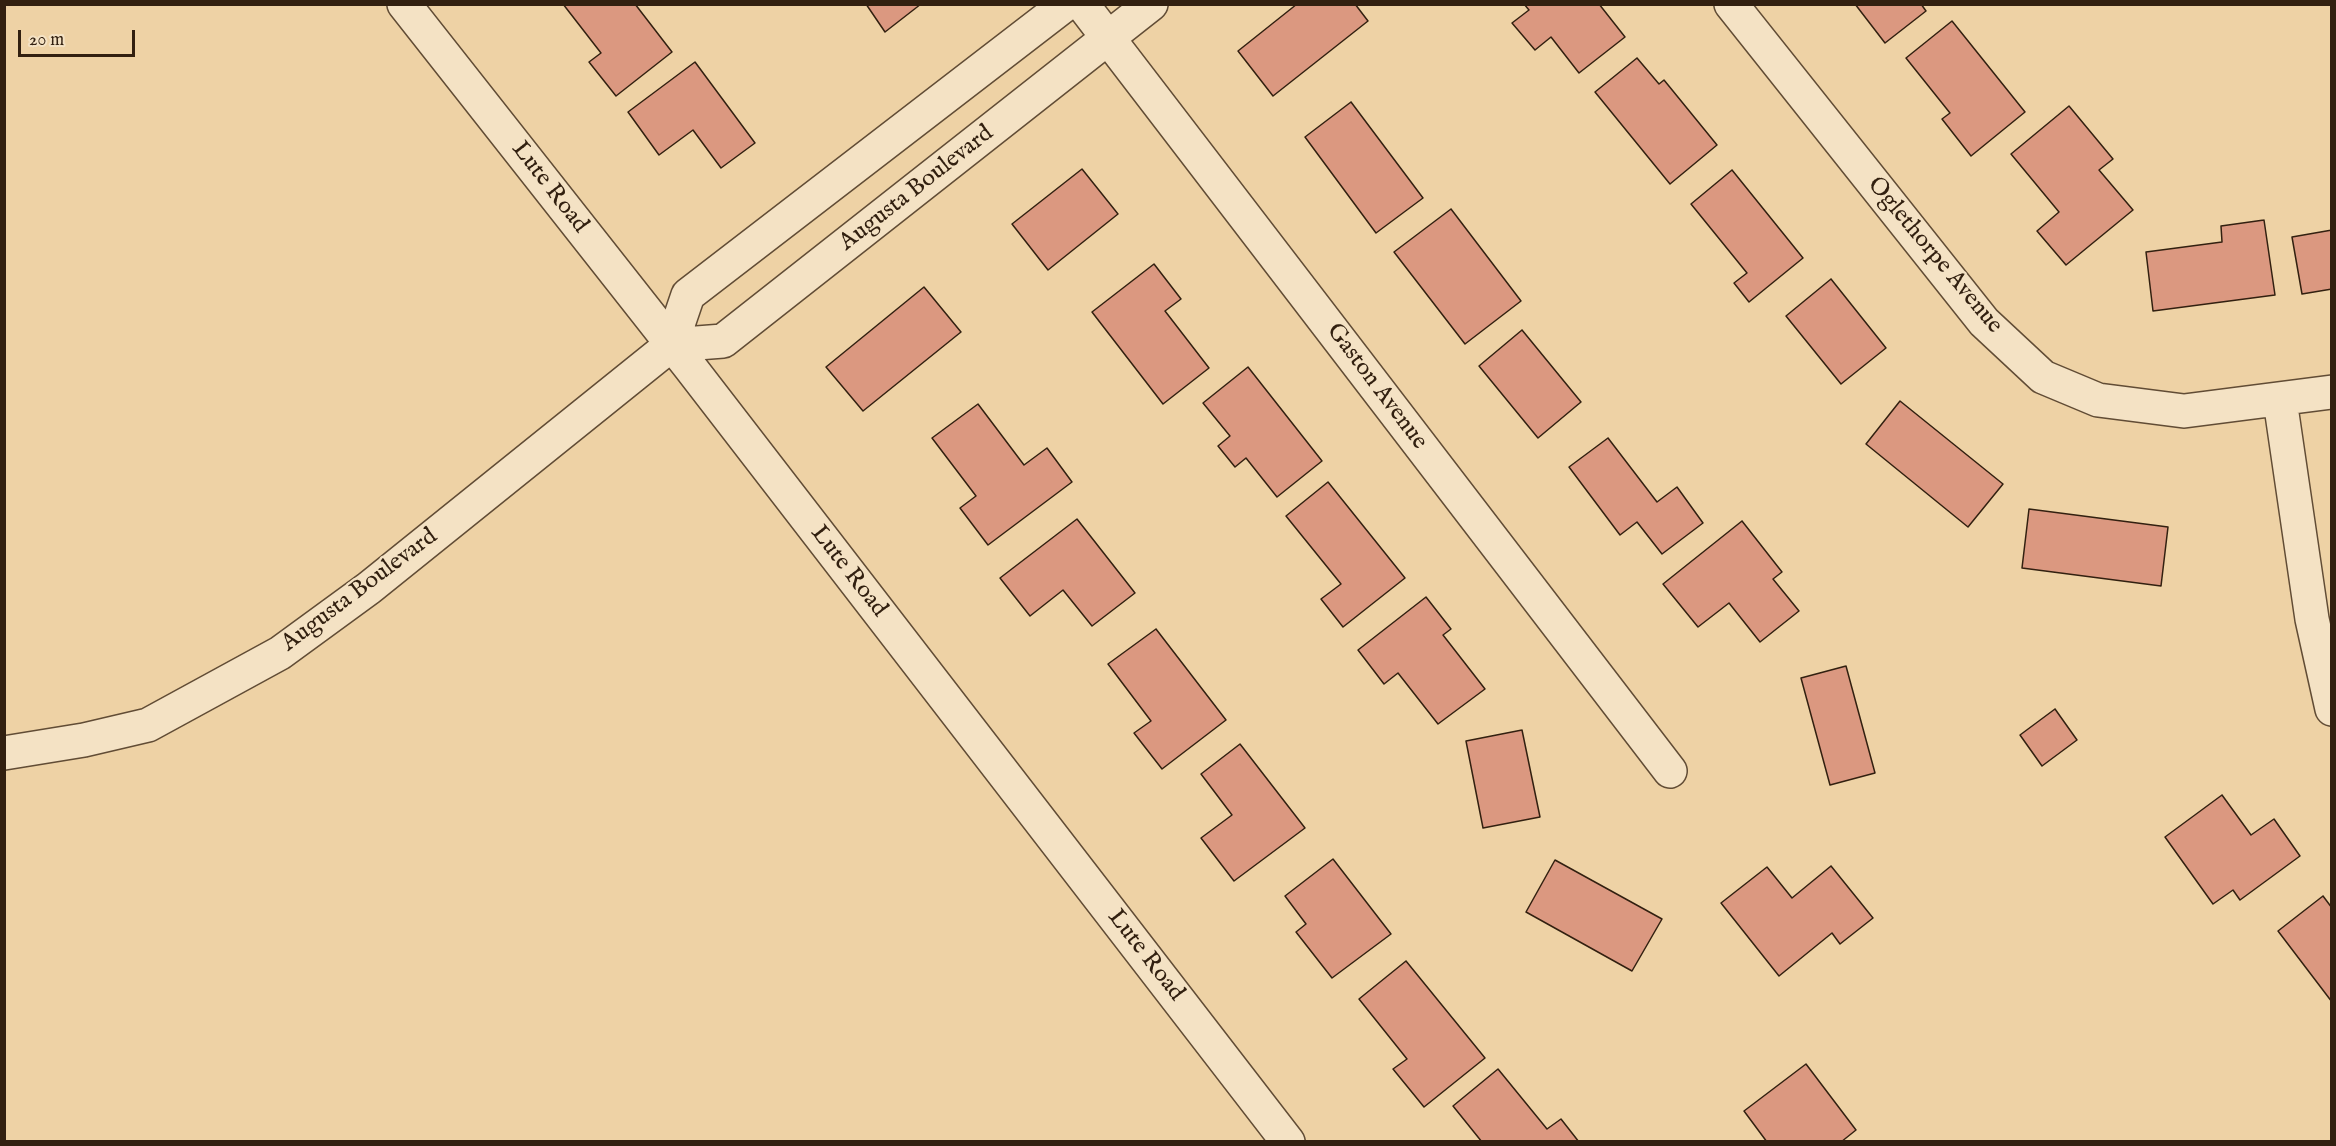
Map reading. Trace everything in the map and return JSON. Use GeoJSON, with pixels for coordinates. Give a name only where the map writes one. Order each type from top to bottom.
{"type":"FeatureCollection","features":[{"type":"Feature","properties":{"kind":"street","name":"Lute Road"},"geometry":{"type":"LineString","coordinates":[[404,4],[1288,1142]]}},
{"type":"Feature","properties":{"kind":"street"},"geometry":{"type":"LineString","coordinates":[[671,345],[688,296],[1066,4]]}},
{"type":"Feature","properties":{"kind":"street","name":"Gaston Avenue"},"geometry":{"type":"LineString","coordinates":[[1082,4],[1670,771]]}},
{"type":"Feature","properties":{"kind":"street","name":"Augusta Boulevard"},"geometry":{"type":"LineString","coordinates":[[4,753],[84,740],[147,725],[280,653],[369,588],[671,345],[723,341],[1152,4]]}},
{"type":"Feature","properties":{"kind":"street","name":"Oglethorpe Avenue"},"geometry":{"type":"LineString","coordinates":[[1731,4],[1984,322],[2043,377],[2098,400],[2184,411],[2331,392]]}},
{"type":"Feature","properties":{"kind":"street"},"geometry":{"type":"LineString","coordinates":[[2280,400],[2312,619],[2331,709]]}},
{"type":"Feature","properties":{"kind":"building"},"geometry":{"type":"Polygon","coordinates":[[[563,4],[635,4],[672,52],[616,96],[589,62],[601,53],[563,4]]]}},
{"type":"Feature","properties":{"kind":"building"},"geometry":{"type":"Polygon","coordinates":[[[866,4],[921,4],[885,32],[866,4]]]}},
{"type":"Feature","properties":{"kind":"building"},"geometry":{"type":"Polygon","coordinates":[[[1297,4],[1355,4],[1368,21],[1273,96],[1238,51],[1297,4]]]}},
{"type":"Feature","properties":{"kind":"building"},"geometry":{"type":"Polygon","coordinates":[[[1524,4],[1599,4],[1625,37],[1579,73],[1551,37],[1535,50],[1512,23],[1529,10],[1524,4]]]}},
{"type":"Feature","properties":{"kind":"building"},"geometry":{"type":"Polygon","coordinates":[[[1855,4],[1921,4],[1926,11],[1885,43],[1855,4]]]}},
{"type":"Feature","properties":{"kind":"building"},"geometry":{"type":"Polygon","coordinates":[[[1952,21],[2025,112],[1971,156],[1942,119],[1950,113],[1906,58],[1952,21]]]}},
{"type":"Feature","properties":{"kind":"building"},"geometry":{"type":"Polygon","coordinates":[[[1637,58],[1659,84],[1664,80],[1717,145],[1670,184],[1595,92],[1637,58]]]}},
{"type":"Feature","properties":{"kind":"building"},"geometry":{"type":"Polygon","coordinates":[[[695,62],[755,143],[721,168],[693,130],[659,155],[628,112],[695,62]]]}},
{"type":"Feature","properties":{"kind":"building"},"geometry":{"type":"Polygon","coordinates":[[[1351,102],[1423,198],[1376,233],[1305,137],[1351,102]]]}},
{"type":"Feature","properties":{"kind":"building"},"geometry":{"type":"Polygon","coordinates":[[[2069,106],[2113,159],[2099,170],[2133,210],[2066,265],[2037,231],[2059,212],[2011,154],[2069,106]]]}},
{"type":"Feature","properties":{"kind":"building"},"geometry":{"type":"Polygon","coordinates":[[[1082,169],[1118,214],[1048,270],[1012,224],[1082,169]]]}},
{"type":"Feature","properties":{"kind":"building"},"geometry":{"type":"Polygon","coordinates":[[[1732,170],[1803,258],[1749,302],[1734,283],[1747,273],[1691,204],[1732,170]]]}},
{"type":"Feature","properties":{"kind":"building"},"geometry":{"type":"Polygon","coordinates":[[[1451,209],[1521,301],[1465,344],[1394,252],[1451,209]]]}},
{"type":"Feature","properties":{"kind":"building"},"geometry":{"type":"Polygon","coordinates":[[[2264,220],[2275,295],[2153,311],[2146,252],[2222,242],[2221,226],[2264,220]]]}},
{"type":"Feature","properties":{"kind":"building"},"geometry":{"type":"Polygon","coordinates":[[[2332,230],[2332,289],[2302,294],[2292,237],[2332,230]]]}},
{"type":"Feature","properties":{"kind":"building"},"geometry":{"type":"Polygon","coordinates":[[[1154,264],[1181,299],[1165,311],[1209,368],[1163,404],[1092,312],[1154,264]]]}},
{"type":"Feature","properties":{"kind":"building"},"geometry":{"type":"Polygon","coordinates":[[[1831,279],[1886,348],[1841,384],[1786,316],[1831,279]]]}},
{"type":"Feature","properties":{"kind":"building"},"geometry":{"type":"Polygon","coordinates":[[[924,287],[961,332],[863,411],[826,367],[924,287]]]}},
{"type":"Feature","properties":{"kind":"building"},"geometry":{"type":"Polygon","coordinates":[[[1522,330],[1581,402],[1538,438],[1479,366],[1522,330]]]}},
{"type":"Feature","properties":{"kind":"building"},"geometry":{"type":"Polygon","coordinates":[[[1248,367],[1322,461],[1277,497],[1246,458],[1235,467],[1218,446],[1230,436],[1203,403],[1248,367]]]}},
{"type":"Feature","properties":{"kind":"building"},"geometry":{"type":"Polygon","coordinates":[[[1900,401],[2003,484],[1968,527],[1866,444],[1900,401]]]}},
{"type":"Feature","properties":{"kind":"building"},"geometry":{"type":"Polygon","coordinates":[[[978,404],[1024,465],[1047,448],[1072,482],[988,545],[960,508],[976,496],[932,438],[978,404]]]}},
{"type":"Feature","properties":{"kind":"building"},"geometry":{"type":"Polygon","coordinates":[[[1608,438],[1657,502],[1677,487],[1703,523],[1662,554],[1637,522],[1620,535],[1569,467],[1608,438]]]}},
{"type":"Feature","properties":{"kind":"building"},"geometry":{"type":"Polygon","coordinates":[[[1328,482],[1405,578],[1343,627],[1321,599],[1341,584],[1286,516],[1328,482]]]}},
{"type":"Feature","properties":{"kind":"building"},"geometry":{"type":"Polygon","coordinates":[[[2029,509],[2168,527],[2161,586],[2022,568],[2029,509]]]}},
{"type":"Feature","properties":{"kind":"building"},"geometry":{"type":"Polygon","coordinates":[[[1077,519],[1135,593],[1092,626],[1063,590],[1030,616],[1000,578],[1077,519]]]}},
{"type":"Feature","properties":{"kind":"building"},"geometry":{"type":"Polygon","coordinates":[[[1742,521],[1782,572],[1773,579],[1799,611],[1760,642],[1729,603],[1698,627],[1663,584],[1742,521]]]}},
{"type":"Feature","properties":{"kind":"building"},"geometry":{"type":"Polygon","coordinates":[[[1426,597],[1451,629],[1443,635],[1485,689],[1438,724],[1398,673],[1384,684],[1358,650],[1426,597]]]}},
{"type":"Feature","properties":{"kind":"building"},"geometry":{"type":"Polygon","coordinates":[[[1156,629],[1226,720],[1162,769],[1134,733],[1151,721],[1108,664],[1156,629]]]}},
{"type":"Feature","properties":{"kind":"building"},"geometry":{"type":"Polygon","coordinates":[[[1846,666],[1875,773],[1830,785],[1801,678],[1846,666]]]}},
{"type":"Feature","properties":{"kind":"building"},"geometry":{"type":"Polygon","coordinates":[[[2055,709],[2077,740],[2042,766],[2020,735],[2055,709]]]}},
{"type":"Feature","properties":{"kind":"building"},"geometry":{"type":"Polygon","coordinates":[[[1522,730],[1540,817],[1483,828],[1466,741],[1522,730]]]}},
{"type":"Feature","properties":{"kind":"building"},"geometry":{"type":"Polygon","coordinates":[[[1240,744],[1305,828],[1234,881],[1201,838],[1232,815],[1201,774],[1240,744]]]}},
{"type":"Feature","properties":{"kind":"building"},"geometry":{"type":"Polygon","coordinates":[[[2222,795],[2251,835],[2274,819],[2300,856],[2240,900],[2233,890],[2213,904],[2165,837],[2222,795]]]}},
{"type":"Feature","properties":{"kind":"building"},"geometry":{"type":"Polygon","coordinates":[[[1333,859],[1391,934],[1332,978],[1296,932],[1306,924],[1285,896],[1333,859]]]}},
{"type":"Feature","properties":{"kind":"building"},"geometry":{"type":"Polygon","coordinates":[[[1555,860],[1662,919],[1632,971],[1526,912],[1555,860]]]}},
{"type":"Feature","properties":{"kind":"building"},"geometry":{"type":"Polygon","coordinates":[[[1831,866],[1873,918],[1840,944],[1832,933],[1779,976],[1721,903],[1767,867],[1792,898],[1831,866]]]}},
{"type":"Feature","properties":{"kind":"building"},"geometry":{"type":"Polygon","coordinates":[[[2323,896],[2332,908],[2332,1002],[2278,931],[2323,896]]]}},
{"type":"Feature","properties":{"kind":"building"},"geometry":{"type":"Polygon","coordinates":[[[1406,961],[1485,1058],[1424,1107],[1393,1069],[1407,1059],[1359,999],[1406,961]]]}},
{"type":"Feature","properties":{"kind":"building"},"geometry":{"type":"Polygon","coordinates":[[[1806,1064],[1856,1130],[1841,1142],[1767,1142],[1744,1111],[1806,1064]]]}},
{"type":"Feature","properties":{"kind":"building"},"geometry":{"type":"Polygon","coordinates":[[[1498,1069],[1547,1129],[1561,1119],[1579,1142],[1482,1142],[1453,1106],[1498,1069]]]}}]}
